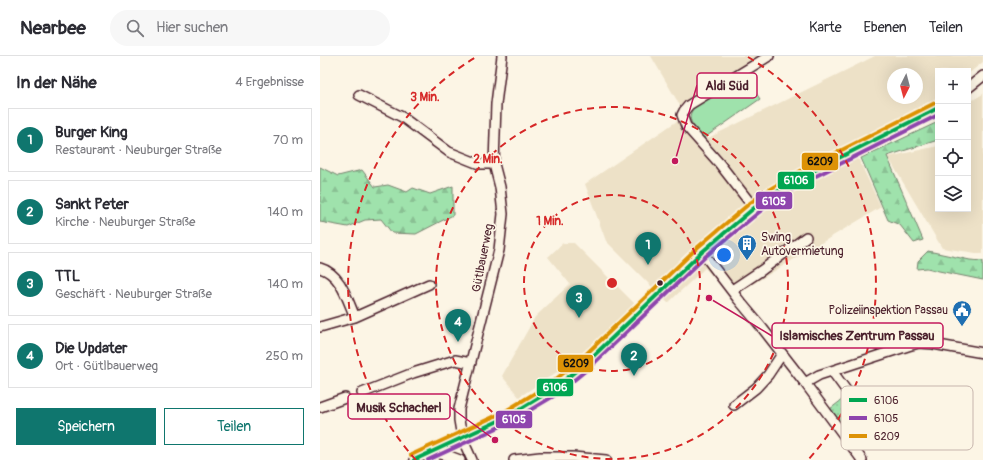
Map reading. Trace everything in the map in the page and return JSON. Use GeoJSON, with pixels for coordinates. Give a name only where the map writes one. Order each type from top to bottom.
{"type":"FeatureCollection","features":[{"type":"Feature","properties":{"kind":"street","name":"Gütlbauerweg"},"geometry":{"type":"LineString","coordinates":[[472,460],[462,438],[459,409],[499,250],[503,214],[500,187],[494,164],[496,104],[502,56]]}},
{"type":"Feature","properties":{"kind":"street"},"geometry":{"type":"LineString","coordinates":[[754,208],[719,163],[686,126],[682,115],[684,110],[689,105],[769,56]]}},
{"type":"Feature","properties":{"kind":"street"},"geometry":{"type":"LineString","coordinates":[[971,86],[983,76]]}},
{"type":"Feature","properties":{"kind":"street"},"geometry":{"type":"LineString","coordinates":[[359,95],[402,117],[449,152],[479,164],[494,164]]}},
{"type":"Feature","properties":{"kind":"street"},"geometry":{"type":"LineString","coordinates":[[414,460],[507,417],[558,385],[586,363],[702,252],[769,197],[807,174],[935,110]]}},
{"type":"Feature","properties":{"kind":"street"},"geometry":{"type":"LineString","coordinates":[[732,290],[762,270],[806,237]]}},
{"type":"Feature","properties":{"kind":"street"},"geometry":{"type":"LineString","coordinates":[[702,252],[841,430]]}},
{"type":"Feature","properties":{"kind":"street"},"geometry":{"type":"LineString","coordinates":[[320,268],[331,273],[340,282],[355,317]]}},
{"type":"Feature","properties":{"kind":"street"},"geometry":{"type":"LineString","coordinates":[[320,327],[355,317],[429,284]]}},
{"type":"Feature","properties":{"kind":"street"},"geometry":{"type":"LineString","coordinates":[[805,383],[819,375],[886,352],[919,343],[983,353]]}},
{"type":"Feature","properties":{"kind":"street"},"geometry":{"type":"LineString","coordinates":[[734,405],[756,388],[768,375],[782,354]]}},
{"type":"Feature","properties":{"kind":"street"},"geometry":{"type":"LineString","coordinates":[[362,393],[455,360],[471,363]]}},
{"type":"Feature","properties":{"kind":"street"},"geometry":{"type":"LineString","coordinates":[[832,371],[843,386]]}},
{"type":"Feature","properties":{"kind":"street"},"geometry":{"type":"LineString","coordinates":[[320,407],[345,398]]}},
{"type":"Feature","properties":{"kind":"street"},"geometry":{"type":"LineString","coordinates":[[855,450],[862,460]]}},
{"type":"Feature","properties":{"kind":"street"},"geometry":{"type":"LineString","coordinates":[[432,452],[460,460]]}},
{"type":"Feature","properties":{"kind":"street"},"geometry":{"type":"LineString","coordinates":[[514,460],[540,457],[573,457],[606,460]]}},
{"type":"Feature","properties":{"kind":"shaded area"},"geometry":{"type":"Polygon","coordinates":[[[651,56],[765,56],[682,109],[651,56]]]}},
{"type":"Feature","properties":{"kind":"shaded area"},"geometry":{"type":"Polygon","coordinates":[[[875,56],[983,56],[983,62],[971,72],[971,68],[935,68],[935,99],[851,143],[881,207],[731,297],[705,268],[668,303],[606,241],[585,184],[677,121],[698,143],[875,56]]]}},
{"type":"Feature","properties":{"kind":"shaded area"},"geometry":{"type":"Polygon","coordinates":[[[983,94],[983,254],[942,248],[888,157],[935,147],[935,212],[971,212],[971,101],[983,94]]]}},
{"type":"Feature","properties":{"kind":"shaded area"},"geometry":{"type":"Polygon","coordinates":[[[563,243],[574,243],[634,303],[635,306],[566,366],[519,397],[502,376],[535,317],[570,284],[548,257],[563,243]]]}},
{"type":"Feature","properties":{"kind":"green space"},"geometry":{"type":"Polygon","coordinates":[[[743,74],[760,99],[704,138],[694,127],[690,119],[692,111],[695,107],[743,74]]]}},
{"type":"Feature","properties":{"kind":"green space"},"geometry":{"type":"Polygon","coordinates":[[[935,123],[935,141],[887,156],[923,240],[914,243],[900,225],[888,220],[861,158],[935,123]]]}},
{"type":"Feature","properties":{"kind":"green space"},"geometry":{"type":"Polygon","coordinates":[[[320,167],[338,176],[362,170],[375,187],[388,185],[407,192],[413,188],[430,194],[453,186],[453,215],[416,234],[392,233],[381,219],[365,220],[348,227],[320,222],[320,167]]]}},
{"type":"Feature","properties":{"kind":"green space"},"geometry":{"type":"Polygon","coordinates":[[[928,251],[970,260],[983,261],[983,280],[927,268],[917,269],[918,261],[928,251]]]}},
{"type":"Feature","properties":{"kind":"green space"},"geometry":{"type":"Polygon","coordinates":[[[841,401],[841,424],[830,409],[841,401]]]}},
{"type":"Feature","properties":{"kind":"transit line","name":"6209"},"geometry":{"type":"LineString","coordinates":[[411,455],[504,412],[550,384],[582,358],[698,247],[765,192],[804,169],[935,103]]}},
{"type":"Feature","properties":{"kind":"transit line","name":"6106"},"geometry":{"type":"LineString","coordinates":[[414,460],[507,417],[553,389],[586,363],[702,252],[769,197],[807,174],[935,110]]}},
{"type":"Feature","properties":{"kind":"transit line","name":"6105"},"geometry":{"type":"LineString","coordinates":[[428,460],[510,422],[557,394],[590,367],[706,256],[772,202],[810,179],[935,116]]}},
{"type":"Feature","properties":{"kind":"place","name":"Aldi Süd"},"geometry":{"type":"Point","coordinates":[675,161]}},
{"type":"Feature","properties":{"kind":"place","name":"Swing Autovermietung"},"geometry":{"type":"Point","coordinates":[747,261]}},
{"type":"Feature","properties":{"kind":"place","name":"Burger King"},"geometry":{"type":"Point","coordinates":[648,265]}},
{"type":"Feature","properties":{"kind":"place","name":"Islamisches Zentrum Passau"},"geometry":{"type":"Point","coordinates":[709,298]}},
{"type":"Feature","properties":{"kind":"place","name":"TTL"},"geometry":{"type":"Point","coordinates":[579,318]}},
{"type":"Feature","properties":{"kind":"place","name":"Polizeiinspektion Passau"},"geometry":{"type":"Point","coordinates":[962,327]}},
{"type":"Feature","properties":{"kind":"place","name":"Die Updater"},"geometry":{"type":"Point","coordinates":[458,342]}},
{"type":"Feature","properties":{"kind":"place","name":"Sankt Peter"},"geometry":{"type":"Point","coordinates":[634,376]}},
{"type":"Feature","properties":{"kind":"place","name":"Musik Schacherl"},"geometry":{"type":"Point","coordinates":[495,440]}}]}
